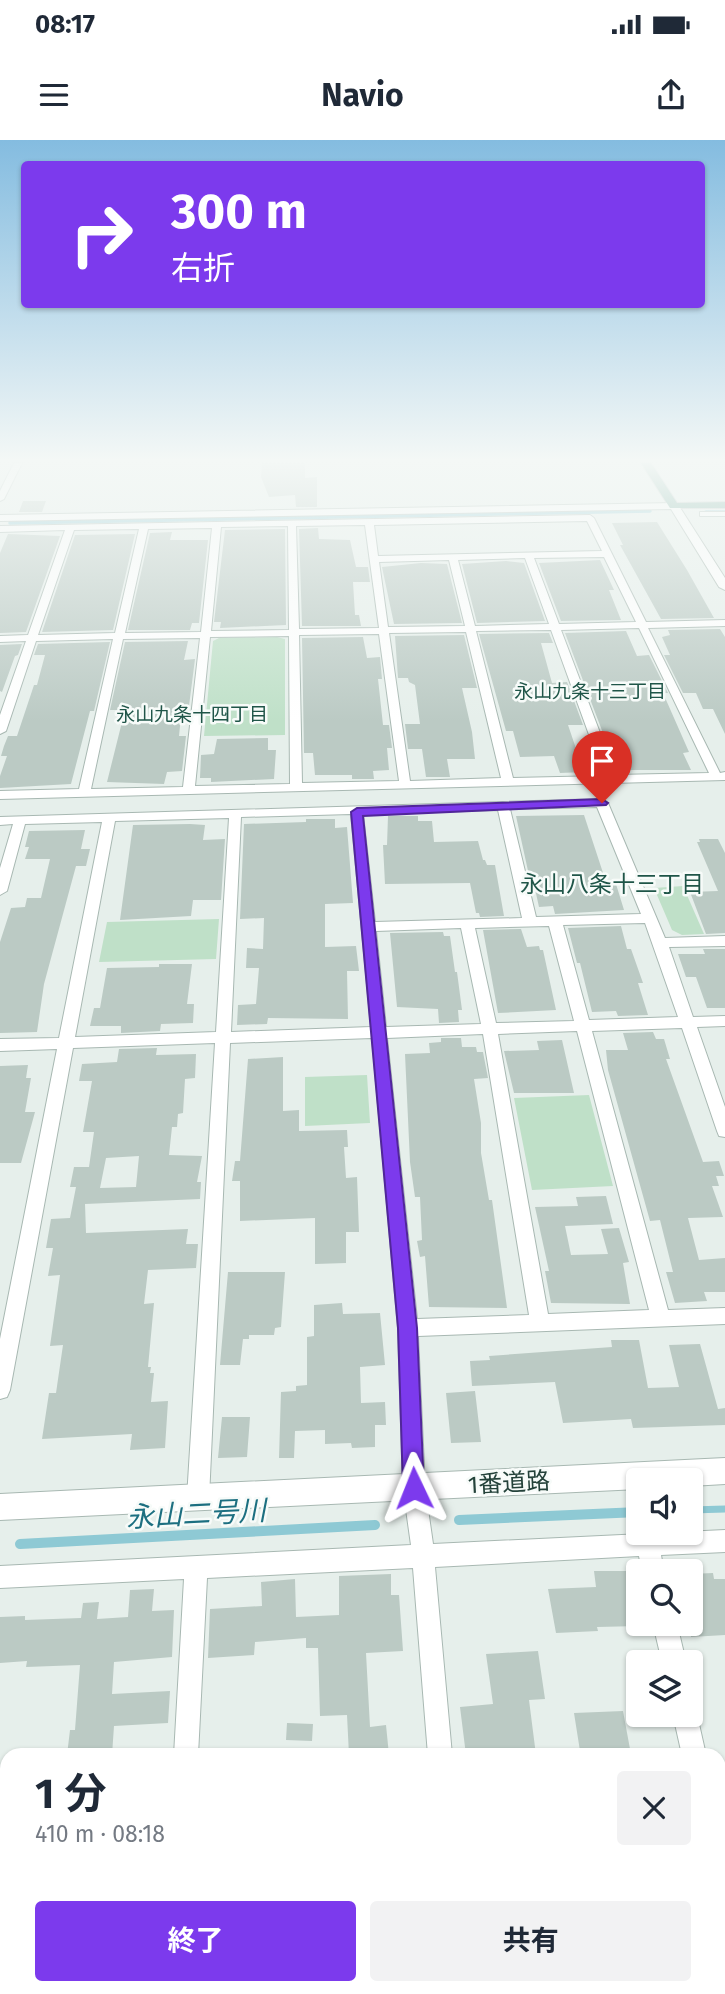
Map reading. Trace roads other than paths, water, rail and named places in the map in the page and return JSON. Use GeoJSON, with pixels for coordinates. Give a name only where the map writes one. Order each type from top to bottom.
{"type":"FeatureCollection","features":[{"type":"Feature","properties":{"kind":"street"},"geometry":{"type":"LineString","coordinates":[[0,731],[63,550]]}},
{"type":"Feature","properties":{"kind":"street"},"geometry":{"type":"LineString","coordinates":[[84,792],[139,550]]}},
{"type":"Feature","properties":{"kind":"street"},"geometry":{"type":"LineString","coordinates":[[189,790],[215,550]]}},
{"type":"Feature","properties":{"kind":"street"},"geometry":{"type":"LineString","coordinates":[[292,550],[296,787]]}},
{"type":"Feature","properties":{"kind":"street"},"geometry":{"type":"LineString","coordinates":[[373,550],[405,785]]}},
{"type":"Feature","properties":{"kind":"street"},"geometry":{"type":"LineString","coordinates":[[0,795],[720,776],[604,550]]}},
{"type":"Feature","properties":{"kind":"street"},"geometry":{"type":"LineString","coordinates":[[701,550],[725,587]]}},
{"type":"Feature","properties":{"kind":"street"},"geometry":{"type":"LineString","coordinates":[[374,559],[606,554]]}},
{"type":"Feature","properties":{"kind":"street"},"geometry":{"type":"LineString","coordinates":[[529,556],[611,779]]}},
{"type":"Feature","properties":{"kind":"street"},"geometry":{"type":"LineString","coordinates":[[453,558],[508,781]]}},
{"type":"Feature","properties":{"kind":"street"},"geometry":{"type":"LineString","coordinates":[[0,639],[725,623]]}},
{"type":"Feature","properties":{"kind":"street"},"geometry":{"type":"LineString","coordinates":[[0,821],[602,803],[660,943],[722,1114],[725,1131]]}},
{"type":"Feature","properties":{"kind":"street"},"geometry":{"type":"LineString","coordinates":[[503,806],[530,921]]}},
{"type":"Feature","properties":{"kind":"street"},"geometry":{"type":"LineString","coordinates":[[357,812],[408,1328],[414,1488],[423,1555],[439,1748]]}},
{"type":"Feature","properties":{"kind":"street"},"geometry":{"type":"LineString","coordinates":[[198,1498],[235,814]]}},
{"type":"Feature","properties":{"kind":"street"},"geometry":{"type":"LineString","coordinates":[[0,1390],[5,1347],[109,818]]}},
{"type":"Feature","properties":{"kind":"street"},"geometry":{"type":"LineString","coordinates":[[0,891],[20,821]]}},
{"type":"Feature","properties":{"kind":"street"},"geometry":{"type":"LineString","coordinates":[[370,926],[649,918]]}},
{"type":"Feature","properties":{"kind":"street"},"geometry":{"type":"LineString","coordinates":[[555,921],[661,1318]]}},
{"type":"Feature","properties":{"kind":"street"},"geometry":{"type":"LineString","coordinates":[[467,923],[490,1029],[540,1323]]}},
{"type":"Feature","properties":{"kind":"street"},"geometry":{"type":"LineString","coordinates":[[660,943],[725,941]]}},
{"type":"Feature","properties":{"kind":"street"},"geometry":{"type":"LineString","coordinates":[[0,1045],[725,1021]]}},
{"type":"Feature","properties":{"kind":"street"},"geometry":{"type":"LineString","coordinates":[[408,1328],[725,1316]]}},
{"type":"Feature","properties":{"kind":"street","name":"1番道路"},"geometry":{"type":"LineString","coordinates":[[0,1507],[725,1471]]}},
{"type":"Feature","properties":{"kind":"street"},"geometry":{"type":"LineString","coordinates":[[703,1542],[725,1541]]}},
{"type":"Feature","properties":{"kind":"street"},"geometry":{"type":"LineString","coordinates":[[0,1577],[648,1545],[651,1559]]}},
{"type":"Feature","properties":{"kind":"street"},"geometry":{"type":"LineString","coordinates":[[186,1748],[196,1568]]}},
{"type":"Feature","properties":{"kind":"street"},"geometry":{"type":"LineString","coordinates":[[688,1727],[692,1748]]}},
{"type":"Feature","properties":{"kind":"waterway","name":"永山二号川"},"geometry":{"type":"LineString","coordinates":[[703,1510],[725,1509]]}},
{"type":"Feature","properties":{"kind":"waterway","name":"永山二号川"},"geometry":{"type":"LineString","coordinates":[[459,1520],[626,1513]]}},
{"type":"Feature","properties":{"kind":"waterway","name":"永山二号川"},"geometry":{"type":"LineString","coordinates":[[20,1544],[375,1525]]}},
{"type":"Feature","properties":{"kind":"district","name":"永山九条十三丁目"},"geometry":{"type":"Point","coordinates":[590,691]}},
{"type":"Feature","properties":{"kind":"district","name":"永山九条十四丁目"},"geometry":{"type":"Point","coordinates":[192,714]}},
{"type":"Feature","properties":{"kind":"district","name":"永山八条十三丁目"},"geometry":{"type":"Point","coordinates":[612,884]}}]}
